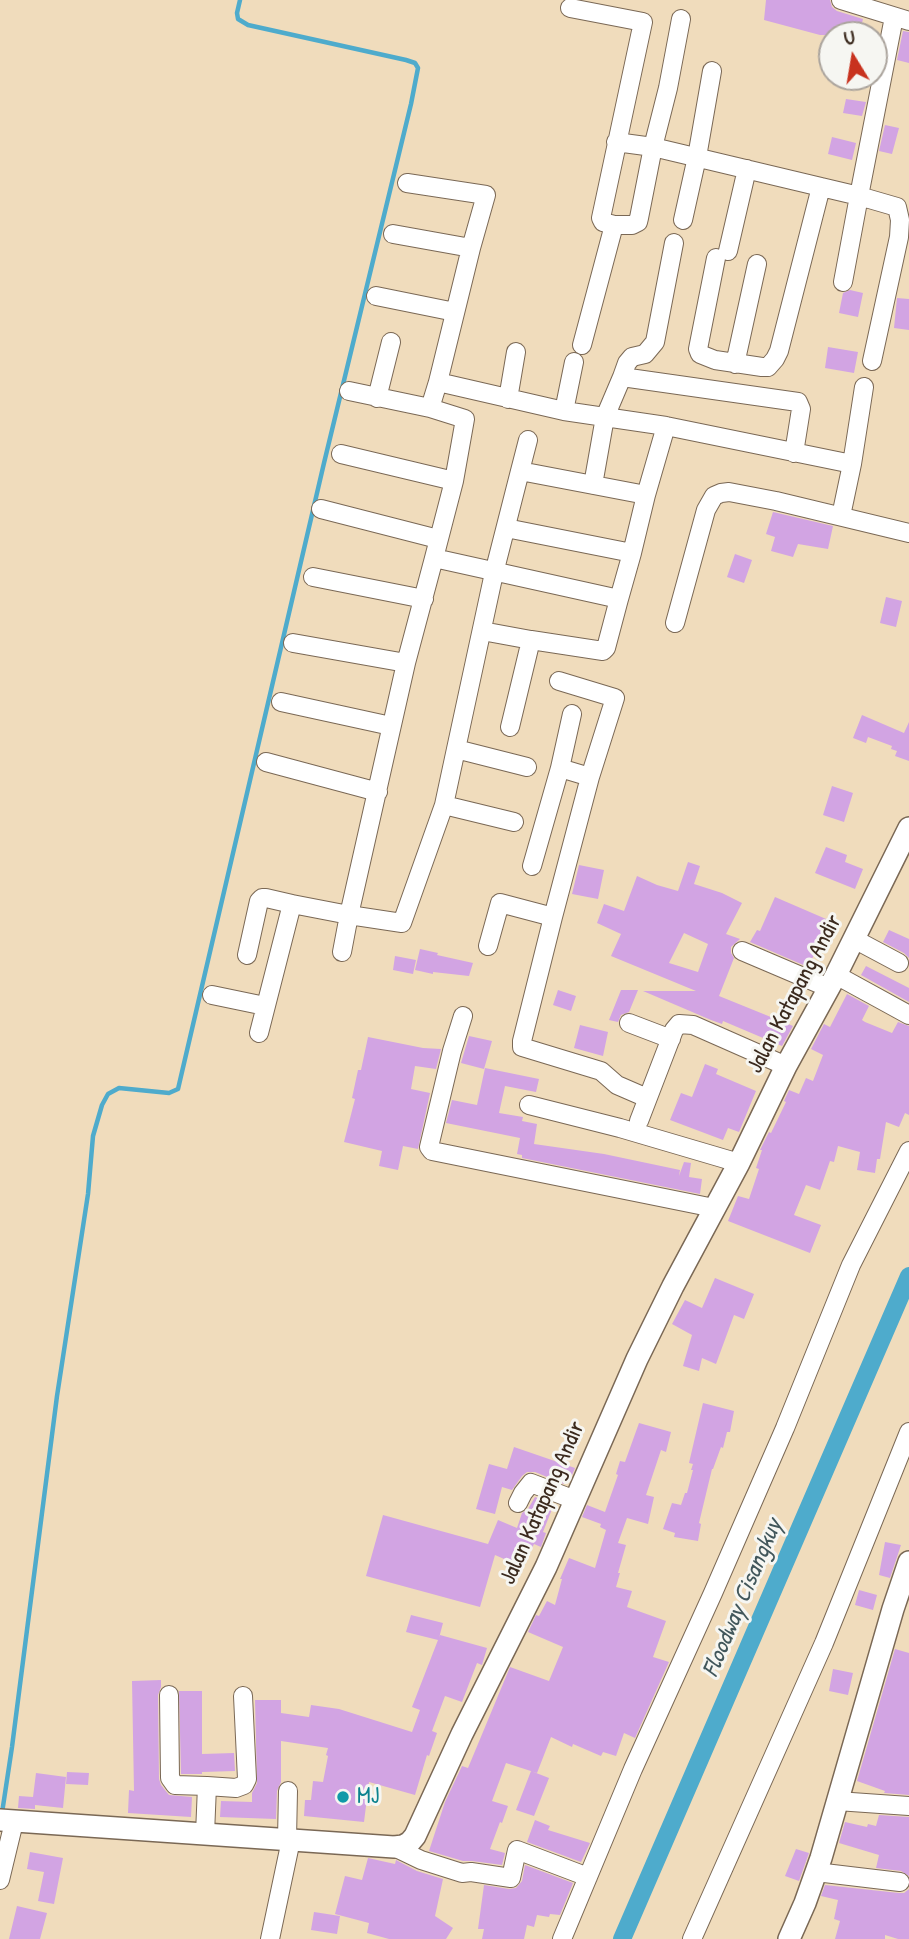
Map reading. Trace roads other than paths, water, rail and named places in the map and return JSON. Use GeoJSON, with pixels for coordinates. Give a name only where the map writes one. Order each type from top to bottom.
{"type":"FeatureCollection","features":[{"type":"Feature","properties":{"kind":"street"},"geometry":{"type":"LineString","coordinates":[[841,0],[876,6],[902,19],[859,196],[843,282]]}},
{"type":"Feature","properties":{"kind":"street"},"geometry":{"type":"LineString","coordinates":[[570,8],[643,22],[601,218],[603,222],[614,225],[632,225],[638,222],[681,19]]}},
{"type":"Feature","properties":{"kind":"street"},"geometry":{"type":"LineString","coordinates":[[683,220],[712,71]]}},
{"type":"Feature","properties":{"kind":"street"},"geometry":{"type":"LineString","coordinates":[[616,142],[653,146],[897,207],[900,220],[899,237],[872,361]]}},
{"type":"Feature","properties":{"kind":"street"},"geometry":{"type":"LineString","coordinates":[[747,169],[698,349],[700,354],[715,360],[768,367],[775,359],[821,187]]}},
{"type":"Feature","properties":{"kind":"street"},"geometry":{"type":"LineString","coordinates":[[407,183],[486,195],[430,408]]}},
{"type":"Feature","properties":{"kind":"street"},"geometry":{"type":"LineString","coordinates":[[564,411],[614,225]]}},
{"type":"Feature","properties":{"kind":"street"},"geometry":{"type":"LineString","coordinates":[[393,234],[471,248]]}},
{"type":"Feature","properties":{"kind":"street"},"geometry":{"type":"LineString","coordinates":[[593,485],[606,417],[627,363],[632,358],[645,354],[655,342],[674,243]]}},
{"type":"Feature","properties":{"kind":"street"},"geometry":{"type":"LineString","coordinates":[[734,364],[757,264]]}},
{"type":"Feature","properties":{"kind":"street"},"geometry":{"type":"LineString","coordinates":[[376,296],[455,312]]}},
{"type":"Feature","properties":{"kind":"street"},"geometry":{"type":"LineString","coordinates":[[377,398],[391,342]]}},
{"type":"Feature","properties":{"kind":"street"},"geometry":{"type":"LineString","coordinates":[[508,399],[516,352]]}},
{"type":"Feature","properties":{"kind":"street"},"geometry":{"type":"LineString","coordinates":[[622,377],[798,402],[801,409],[794,453]]}},
{"type":"Feature","properties":{"kind":"street"},"geometry":{"type":"LineString","coordinates":[[438,382],[564,411],[666,426],[852,464]]}},
{"type":"Feature","properties":{"kind":"street"},"geometry":{"type":"LineString","coordinates":[[841,516],[864,387]]}},
{"type":"Feature","properties":{"kind":"street"},"geometry":{"type":"LineString","coordinates":[[342,952],[391,726],[454,481],[465,419],[430,408],[349,391]]}},
{"type":"Feature","properties":{"kind":"street"},"geometry":{"type":"LineString","coordinates":[[482,631],[603,651],[606,648],[666,426]]}},
{"type":"Feature","properties":{"kind":"street"},"geometry":{"type":"LineString","coordinates":[[247,955],[259,901],[262,898],[402,923],[443,805],[494,573],[528,440]]}},
{"type":"Feature","properties":{"kind":"street"},"geometry":{"type":"LineString","coordinates":[[341,454],[454,481]]}},
{"type":"Feature","properties":{"kind":"street"},"geometry":{"type":"LineString","coordinates":[[520,471],[646,495]]}},
{"type":"Feature","properties":{"kind":"street"},"geometry":{"type":"LineString","coordinates":[[675,624],[706,510],[714,496],[720,493],[729,492],[909,533]]}},
{"type":"Feature","properties":{"kind":"street"},"geometry":{"type":"LineString","coordinates":[[321,509],[438,539]]}},
{"type":"Feature","properties":{"kind":"street"},"geometry":{"type":"LineString","coordinates":[[506,528],[632,554]]}},
{"type":"Feature","properties":{"kind":"street"},"geometry":{"type":"LineString","coordinates":[[433,558],[619,599]]}},
{"type":"Feature","properties":{"kind":"street"},"geometry":{"type":"LineString","coordinates":[[313,577],[424,599]]}},
{"type":"Feature","properties":{"kind":"street"},"geometry":{"type":"LineString","coordinates":[[510,726],[531,640]]}},
{"type":"Feature","properties":{"kind":"street"},"geometry":{"type":"LineString","coordinates":[[293,643],[406,663]]}},
{"type":"Feature","properties":{"kind":"street"},"geometry":{"type":"LineString","coordinates":[[559,681],[615,698],[590,777],[522,1047],[600,1071],[617,1085],[648,1098]]}},
{"type":"Feature","properties":{"kind":"street"},"geometry":{"type":"LineString","coordinates":[[281,702],[391,726]]}},
{"type":"Feature","properties":{"kind":"street"},"geometry":{"type":"LineString","coordinates":[[531,866],[560,768],[572,714]]}},
{"type":"Feature","properties":{"kind":"street"},"geometry":{"type":"LineString","coordinates":[[456,749],[527,767]]}},
{"type":"Feature","properties":{"kind":"street"},"geometry":{"type":"LineString","coordinates":[[266,762],[377,792]]}},
{"type":"Feature","properties":{"kind":"street"},"geometry":{"type":"LineString","coordinates":[[560,768],[590,777]]}},
{"type":"Feature","properties":{"kind":"street"},"geometry":{"type":"LineString","coordinates":[[443,805],[514,822]]}},
{"type":"Feature","properties":{"kind":"street","name":"Jalan Katapang Andir"},"geometry":{"type":"LineString","coordinates":[[394,1847],[407,1844],[415,1836],[462,1734],[546,1567],[637,1359],[786,1066],[833,982],[909,828]]}},
{"type":"Feature","properties":{"kind":"street"},"geometry":{"type":"LineString","coordinates":[[488,946],[500,903],[553,917]]}},
{"type":"Feature","properties":{"kind":"street"},"geometry":{"type":"LineString","coordinates":[[259,1034],[292,904]]}},
{"type":"Feature","properties":{"kind":"street"},"geometry":{"type":"LineString","coordinates":[[854,939],[899,963]]}},
{"type":"Feature","properties":{"kind":"street"},"geometry":{"type":"LineString","coordinates":[[742,951],[833,982],[909,1015]]}},
{"type":"Feature","properties":{"kind":"street"},"geometry":{"type":"LineString","coordinates":[[212,995],[265,1006]]}},
{"type":"Feature","properties":{"kind":"street"},"geometry":{"type":"LineString","coordinates":[[463,1016],[429,1147],[432,1151],[714,1208]]}},
{"type":"Feature","properties":{"kind":"street"},"geometry":{"type":"LineString","coordinates":[[629,1023],[671,1039]]}},
{"type":"Feature","properties":{"kind":"street"},"geometry":{"type":"LineString","coordinates":[[639,1121],[674,1030],[679,1024],[693,1025],[786,1066]]}},
{"type":"Feature","properties":{"kind":"street"},"geometry":{"type":"LineString","coordinates":[[529,1105],[739,1163]]}},
{"type":"Feature","properties":{"kind":"street"},"geometry":{"type":"LineString","coordinates":[[562,1939],[633,1769],[785,1428],[851,1265],[909,1151]]}},
{"type":"Feature","properties":{"kind":"street"},"geometry":{"type":"LineString","coordinates":[[692,1939],[824,1643],[909,1432]]}},
{"type":"Feature","properties":{"kind":"street"},"geometry":{"type":"LineString","coordinates":[[517,1503],[531,1483],[575,1500]]}},
{"type":"Feature","properties":{"kind":"street"},"geometry":{"type":"LineString","coordinates":[[789,1939],[816,1872],[909,1562]]}},
{"type":"Feature","properties":{"kind":"street"},"geometry":{"type":"LineString","coordinates":[[169,1695],[171,1782],[236,1788],[244,1785],[247,1779],[243,1696]]}},
{"type":"Feature","properties":{"kind":"street"},"geometry":{"type":"LineString","coordinates":[[205,1834],[206,1786]]}},
{"type":"Feature","properties":{"kind":"street"},"geometry":{"type":"LineString","coordinates":[[270,1939],[289,1840],[288,1791]]}},
{"type":"Feature","properties":{"kind":"street"},"geometry":{"type":"LineString","coordinates":[[837,1801],[909,1806]]}},
{"type":"Feature","properties":{"kind":"street"},"geometry":{"type":"LineString","coordinates":[[0,1880],[8,1821],[394,1847],[421,1860],[463,1872],[511,1878],[517,1850],[588,1877]]}},
{"type":"Feature","properties":{"kind":"street"},"geometry":{"type":"LineString","coordinates":[[816,1872],[900,1882]]}},
{"type":"Feature","properties":{"kind":"waterway"},"geometry":{"type":"LineString","coordinates":[[2,1813],[57,1396],[88,1194],[93,1136],[108,1094],[119,1088],[169,1093],[178,1089],[418,68],[415,63],[406,60],[248,25],[238,19],[240,0]]}},
{"type":"Feature","properties":{"kind":"waterway","name":"Floodway Cisangkuy"},"geometry":{"type":"LineString","coordinates":[[622,1939],[909,1276]]}},
{"type":"Feature","properties":{"kind":"place","name":"MJ"},"geometry":{"type":"Point","coordinates":[343,1797]}}]}
